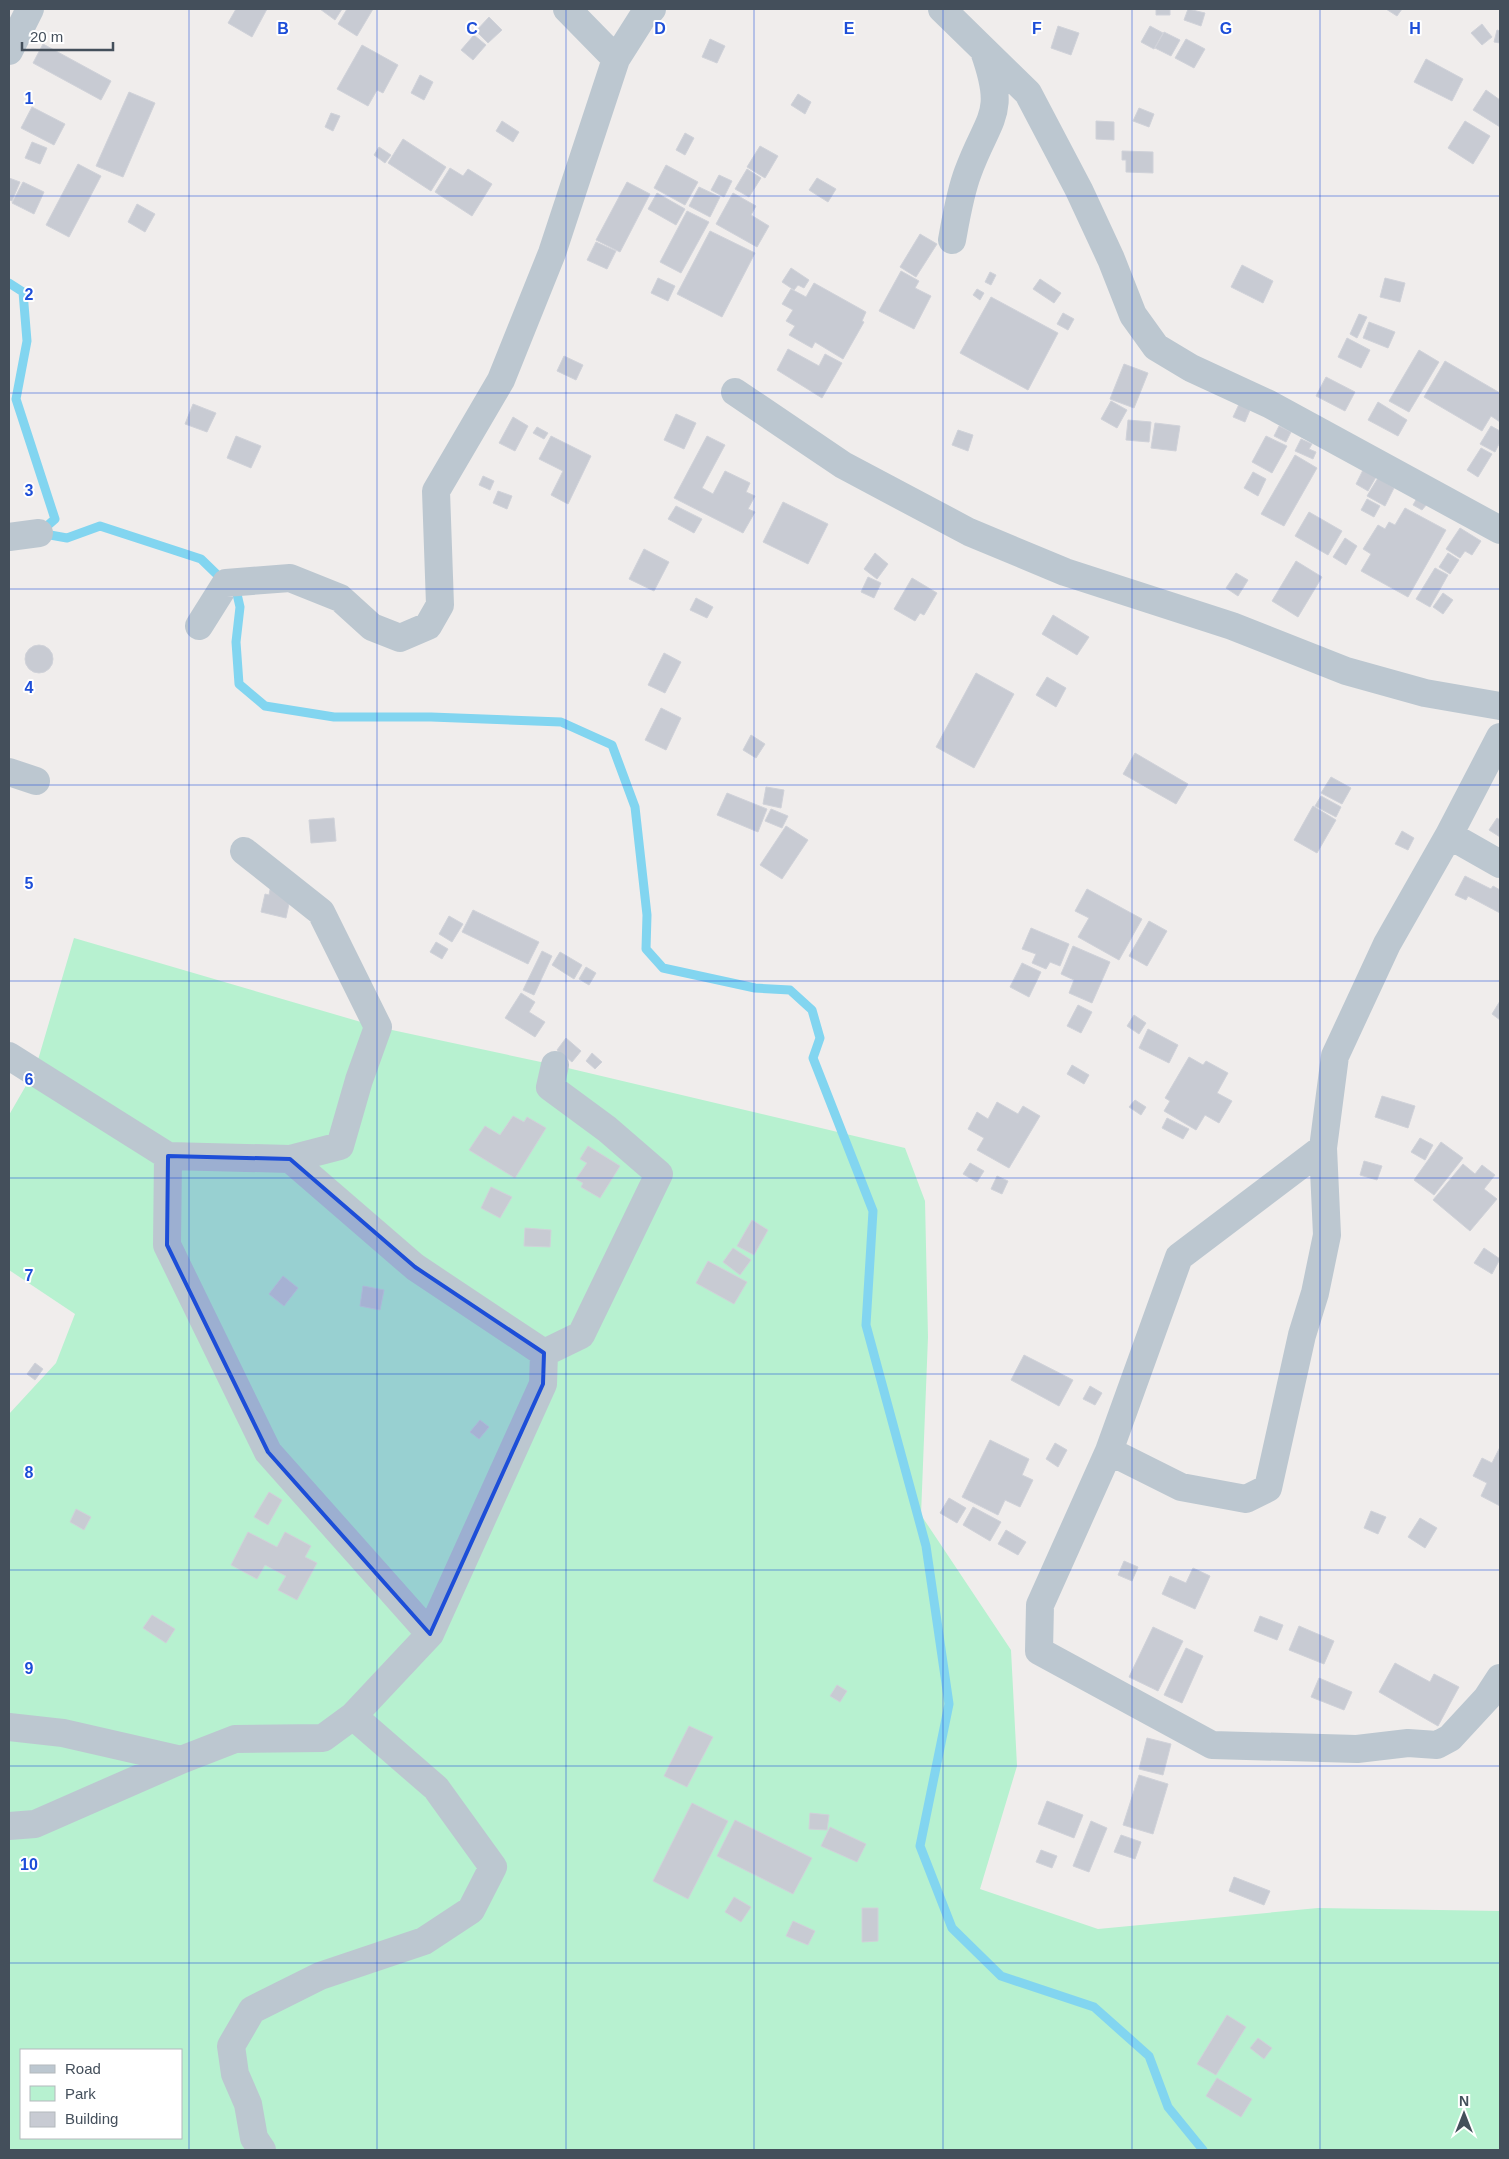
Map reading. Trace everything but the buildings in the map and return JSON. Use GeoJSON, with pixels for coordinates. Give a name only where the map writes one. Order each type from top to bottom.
{"type":"FeatureCollection","features":[{"type":"Feature","properties":{"kind":"street"},"geometry":{"type":"LineString","coordinates":[[9,51],[30,9]]}},
{"type":"Feature","properties":{"kind":"street"},"geometry":{"type":"LineString","coordinates":[[567,9],[616,59]]}},
{"type":"Feature","properties":{"kind":"street"},"geometry":{"type":"LineString","coordinates":[[199,626],[226,583],[290,578],[340,598],[372,627],[400,638],[428,626],[440,605],[436,491],[501,380],[552,253],[616,59],[642,18],[652,9]]}},
{"type":"Feature","properties":{"kind":"street"},"geometry":{"type":"LineString","coordinates":[[942,9],[1028,93],[1079,190],[1111,259],[1132,315],[1156,347],[1191,368],[1269,404],[1500,530]]}},
{"type":"Feature","properties":{"kind":"street"},"geometry":{"type":"LineString","coordinates":[[952,240],[968,172],[993,121],[997,98],[993,75],[984,50]]}},
{"type":"Feature","properties":{"kind":"street"},"geometry":{"type":"LineString","coordinates":[[735,392],[843,465],[969,532],[1065,572],[1232,626],[1346,671],[1424,694],[1500,706]]}},
{"type":"Feature","properties":{"kind":"street"},"geometry":{"type":"LineString","coordinates":[[9,538],[39,533]]}},
{"type":"Feature","properties":{"kind":"street"},"geometry":{"type":"LineString","coordinates":[[1109,1451],[1180,1487],[1246,1499],[1268,1488],[1302,1335],[1315,1293],[1326,1235],[1324,1148],[1335,1056],[1387,944],[1449,835],[1500,737]]}},
{"type":"Feature","properties":{"kind":"street"},"geometry":{"type":"LineString","coordinates":[[9,772],[36,781]]}},
{"type":"Feature","properties":{"kind":"street"},"geometry":{"type":"LineString","coordinates":[[1449,835],[1500,864]]}},
{"type":"Feature","properties":{"kind":"street"},"geometry":{"type":"LineString","coordinates":[[9,1056],[35,1070],[168,1156],[290,1159],[340,1146],[359,1080],[378,1027],[321,912],[244,851]]}},
{"type":"Feature","properties":{"kind":"street"},"geometry":{"type":"LineString","coordinates":[[544,1353],[581,1335],[659,1174],[607,1129],[550,1087],[555,1065]]}},
{"type":"Feature","properties":{"kind":"street"},"geometry":{"type":"LineString","coordinates":[[1324,1148],[1180,1257],[1109,1451],[1040,1604],[1038,1651],[1212,1744],[1357,1748],[1408,1742],[1437,1744],[1450,1738],[1487,1698],[1500,1678]]}},
{"type":"Feature","properties":{"kind":"street"},"geometry":{"type":"LineString","coordinates":[[168,1156],[166,1246],[268,1452],[430,1634]]}},
{"type":"Feature","properties":{"kind":"street"},"geometry":{"type":"LineString","coordinates":[[290,1159],[415,1267],[544,1353]]}},
{"type":"Feature","properties":{"kind":"street"},"geometry":{"type":"LineString","coordinates":[[9,1826],[35,1824],[181,1760],[235,1740],[323,1738],[353,1716],[430,1634],[543,1384],[544,1353]]}},
{"type":"Feature","properties":{"kind":"street"},"geometry":{"type":"LineString","coordinates":[[262,2150],[254,2138],[248,2104],[235,2074],[231,2046],[252,2010],[320,1976],[424,1941],[471,1910],[493,1867],[436,1788],[353,1716]]}},
{"type":"Feature","properties":{"kind":"street"},"geometry":{"type":"LineString","coordinates":[[9,1727],[63,1734],[181,1760]]}},
{"type":"Feature","properties":{"kind":"highlighted area"},"geometry":{"type":"Polygon","coordinates":[[[168,1156],[290,1159],[415,1267],[544,1353],[543,1384],[430,1634],[268,1452],[167,1245],[168,1156]]]}},
{"type":"Feature","properties":{"kind":"green space"},"geometry":{"type":"Polygon","coordinates":[[[74,938],[378,1027],[555,1065],[905,1148],[925,1201],[928,1337],[921,1515],[1011,1650],[1017,1766],[980,1889],[1098,1929],[1318,1908],[1500,1911],[1500,2150],[9,2150],[9,1414],[56,1363],[75,1314],[9,1270],[9,1115],[35,1070],[74,938]]]}},
{"type":"Feature","properties":{"kind":"waterway"},"geometry":{"type":"LineString","coordinates":[[9,283],[23,292],[27,341],[16,399],[55,519],[39,533],[67,538],[100,526],[201,559],[237,594],[240,607],[236,642],[239,684],[265,706],[334,717],[431,717],[561,722],[612,745],[635,807],[647,915],[646,949],[663,968],[755,988],[790,990],[812,1010],[820,1038],[813,1058],[873,1211],[866,1325],[926,1546],[949,1704],[920,1846],[952,1928],[1001,1976],[1094,2007],[1149,2056],[1168,2107],[1203,2150]]}}]}
